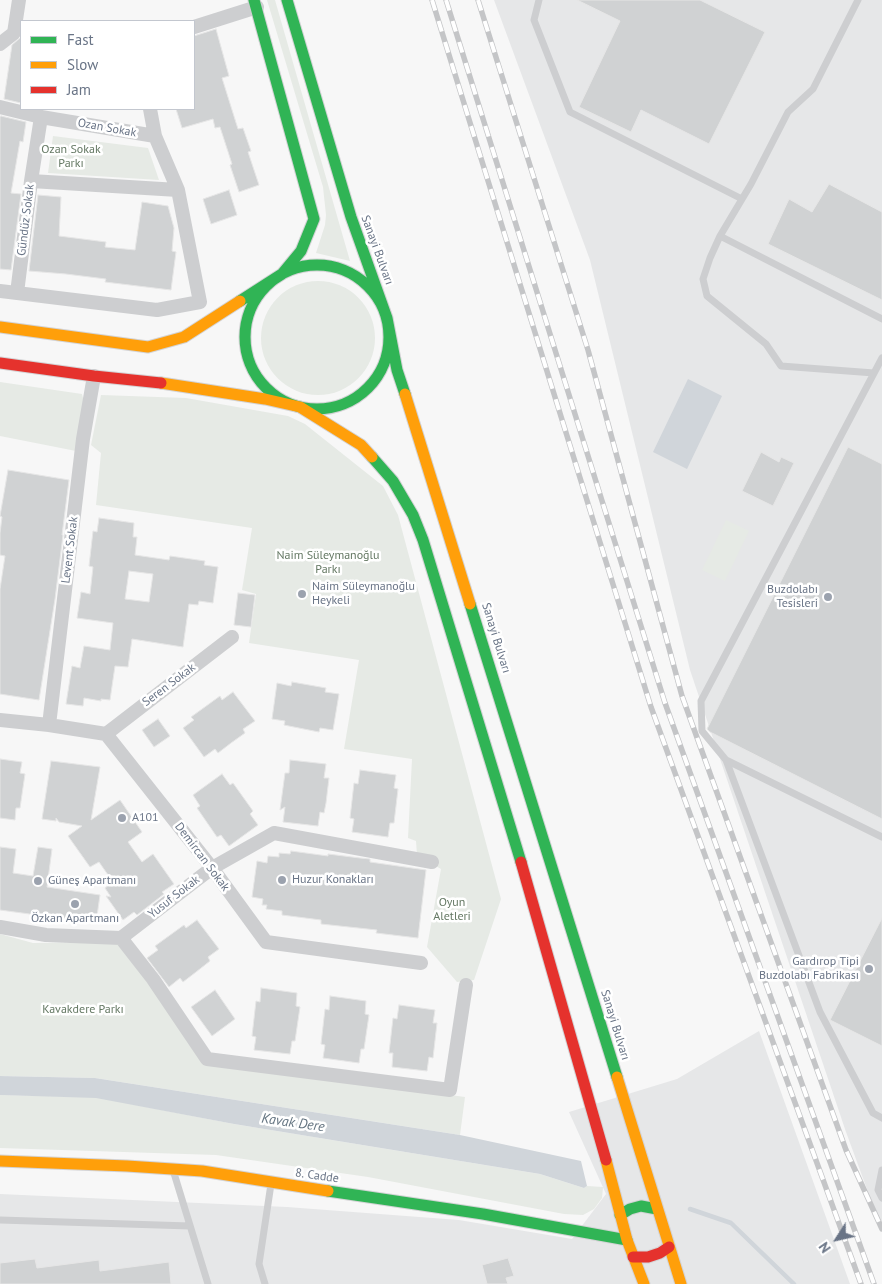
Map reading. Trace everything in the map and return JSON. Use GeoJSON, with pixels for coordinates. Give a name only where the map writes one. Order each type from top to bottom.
{"type":"FeatureCollection","features":[{"type":"Feature","properties":{"kind":"main road","name":"Sanayi Bulvarı"},"geometry":{"type":"LineString","coordinates":[[287,0],[351,217],[387,318],[397,370],[681,1284]]}},
{"type":"Feature","properties":{"kind":"main road"},"geometry":{"type":"LineString","coordinates":[[255,3],[314,219],[301,251],[282,274],[263,289],[250,310],[245,334],[248,359],[260,380],[278,397],[300,407],[361,445],[392,481],[413,515],[423,540],[520,857],[608,1166],[627,1240],[644,1284]]}},
{"type":"Feature","properties":{"kind":"main road"},"geometry":{"type":"LineString","coordinates":[[0,327],[148,347],[184,337],[282,274],[302,266],[324,265],[345,270],[364,282],[378,298],[387,318],[389,343],[383,367],[369,387],[349,402],[325,409],[300,407],[266,399],[183,386],[0,363]]}},
{"type":"Feature","properties":{"kind":"main road","name":"8. Cadde"},"geometry":{"type":"LineString","coordinates":[[0,1161],[202,1171],[482,1214],[627,1240]]}},
{"type":"Feature","properties":{"kind":"main road"},"geometry":{"type":"LineString","coordinates":[[620,1215],[630,1209],[641,1206],[658,1209]]}},
{"type":"Feature","properties":{"kind":"main road"},"geometry":{"type":"LineString","coordinates":[[633,1257],[648,1257],[660,1254],[670,1247]]}},
{"type":"Feature","properties":{"kind":"street"},"geometry":{"type":"LineString","coordinates":[[0,44],[18,33],[19,0]]}},
{"type":"Feature","properties":{"kind":"street"},"geometry":{"type":"LineString","coordinates":[[195,27],[255,3]]}},
{"type":"Feature","properties":{"kind":"street","name":"Ozan Sokak"},"geometry":{"type":"LineString","coordinates":[[0,106],[41,117],[155,136]]}},
{"type":"Feature","properties":{"kind":"street"},"geometry":{"type":"LineString","coordinates":[[0,291],[156,310],[200,302],[178,190],[155,136],[150,110]]}},
{"type":"Feature","properties":{"kind":"street","name":"Gündüz Sokak"},"geometry":{"type":"LineString","coordinates":[[16,293],[41,117]]}},
{"type":"Feature","properties":{"kind":"street"},"geometry":{"type":"LineString","coordinates":[[31,181],[178,190]]}},
{"type":"Feature","properties":{"kind":"street","name":"Levent Sokak"},"geometry":{"type":"LineString","coordinates":[[49,725],[83,439],[94,376]]}},
{"type":"Feature","properties":{"kind":"street","name":"Seren Sokak"},"geometry":{"type":"LineString","coordinates":[[106,734],[232,637]]}},
{"type":"Feature","properties":{"kind":"street"},"geometry":{"type":"LineString","coordinates":[[0,720],[106,734]]}},
{"type":"Feature","properties":{"kind":"street","name":"Demircan Sokak"},"geometry":{"type":"LineString","coordinates":[[106,734],[212,868],[266,942],[421,962]]}},
{"type":"Feature","properties":{"kind":"street","name":"Yusuf Sokak"},"geometry":{"type":"LineString","coordinates":[[121,938],[212,868],[274,833],[432,862]]}},
{"type":"Feature","properties":{"kind":"street"},"geometry":{"type":"LineString","coordinates":[[0,926],[46,935],[121,938],[153,979],[207,1058],[450,1090],[466,986]]}},
{"type":"Feature","properties":{"kind":"lane"},"geometry":{"type":"LineString","coordinates":[[539,0],[534,20],[570,112],[742,199]]}},
{"type":"Feature","properties":{"kind":"lane"},"geometry":{"type":"LineString","coordinates":[[858,0],[813,89],[788,112],[751,184],[720,236],[710,258],[704,279],[707,296],[766,344],[781,366],[874,373]]}},
{"type":"Feature","properties":{"kind":"lane"},"geometry":{"type":"LineString","coordinates":[[720,236],[882,319]]}},
{"type":"Feature","properties":{"kind":"lane"},"geometry":{"type":"LineString","coordinates":[[882,358],[701,701],[702,731],[726,760],[820,1012],[873,1113],[882,1118]]}},
{"type":"Feature","properties":{"kind":"lane"},"geometry":{"type":"LineString","coordinates":[[726,760],[882,837]]}},
{"type":"Feature","properties":{"kind":"lane"},"geometry":{"type":"LineString","coordinates":[[173,1169],[208,1284]]}},
{"type":"Feature","properties":{"kind":"lane"},"geometry":{"type":"LineString","coordinates":[[882,1170],[878,1190],[882,1198]]}},
{"type":"Feature","properties":{"kind":"lane"},"geometry":{"type":"LineString","coordinates":[[265,1284],[258,1264],[271,1183]]}},
{"type":"Feature","properties":{"kind":"lane"},"geometry":{"type":"LineString","coordinates":[[0,1220],[190,1226]]}},
{"type":"Feature","properties":{"kind":"shaded area"},"geometry":{"type":"Polygon","coordinates":[[[494,0],[882,0],[882,1230],[846,1132],[690,670],[590,260],[494,0]]]}},
{"type":"Feature","properties":{"kind":"shaded area"},"geometry":{"type":"Polygon","coordinates":[[[759,1031],[850,1284],[0,1284],[0,1194],[287,1207],[459,1220],[572,1239],[606,1194],[569,1112],[677,1079],[759,1031]]]}},
{"type":"Feature","properties":{"kind":"green space"},"geometry":{"type":"Polygon","coordinates":[[[267,0],[275,0],[350,261],[316,253],[325,225],[326,215],[323,187],[267,0]]]}},
{"type":"Feature","properties":{"kind":"green space","name":"Ozan Sokak Parkı"},"geometry":{"type":"Polygon","coordinates":[[[53,136],[148,148],[159,180],[48,173],[53,136]]]}},
{"type":"Feature","properties":{"kind":"green space"},"geometry":{"type":"Polygon","coordinates":[[[318,281],[340,286],[358,298],[370,316],[375,338],[370,360],[358,378],[340,390],[318,395],[296,390],[278,378],[266,360],[261,338],[266,316],[278,298],[296,286],[318,281]]]}},
{"type":"Feature","properties":{"kind":"green space"},"geometry":{"type":"Polygon","coordinates":[[[0,382],[82,394],[84,402],[76,451],[0,436],[0,382]]]}},
{"type":"Feature","properties":{"kind":"green space","name":"Naim Süleymanoğlu Parkı"},"geometry":{"type":"Polygon","coordinates":[[[101,395],[186,398],[288,416],[305,424],[383,486],[398,515],[501,899],[474,980],[457,982],[427,947],[441,869],[417,855],[416,841],[408,838],[412,759],[344,749],[359,660],[249,643],[256,594],[242,590],[252,528],[96,505],[101,453],[91,445],[101,395]]]}},
{"type":"Feature","properties":{"kind":"green space"},"geometry":{"type":"Polygon","coordinates":[[[726,520],[749,531],[725,581],[702,570],[726,520]]]}},
{"type":"Feature","properties":{"kind":"green space","name":"Kavakdere Parkı"},"geometry":{"type":"Polygon","coordinates":[[[0,934],[33,943],[118,942],[205,1062],[465,1097],[460,1135],[95,1078],[0,1076],[0,934]]]}},
{"type":"Feature","properties":{"kind":"green space"},"geometry":{"type":"Polygon","coordinates":[[[0,1095],[95,1097],[234,1124],[540,1174],[584,1188],[587,1186],[603,1187],[602,1198],[594,1209],[583,1215],[564,1214],[368,1177],[216,1155],[0,1148],[0,1095]]]}},
{"type":"Feature","properties":{"kind":"water"},"geometry":{"type":"Polygon","coordinates":[[[688,379],[722,396],[687,469],[653,452],[688,379]]]}},
{"type":"Feature","properties":{"kind":"water","name":"Kavak Dere"},"geometry":{"type":"Polygon","coordinates":[[[0,1076],[95,1078],[460,1135],[581,1161],[587,1186],[584,1188],[540,1174],[234,1124],[96,1098],[0,1095],[0,1076]]]}},
{"type":"Feature","properties":{"kind":"building"},"geometry":{"type":"Polygon","coordinates":[[[577,0],[700,0],[765,32],[709,144],[641,110],[631,132],[579,107],[620,21],[577,0]]]}},
{"type":"Feature","properties":{"kind":"building"},"geometry":{"type":"Polygon","coordinates":[[[216,29],[229,76],[222,78],[238,129],[243,128],[251,151],[248,152],[259,185],[239,192],[220,127],[215,128],[213,119],[182,128],[176,110],[195,110],[195,36],[216,29]]]}},
{"type":"Feature","properties":{"kind":"building"},"geometry":{"type":"Polygon","coordinates":[[[20,38],[20,103],[4,99],[12,45],[20,38]]]}},
{"type":"Feature","properties":{"kind":"building"},"geometry":{"type":"Polygon","coordinates":[[[1,116],[26,122],[23,142],[20,141],[11,193],[21,194],[11,270],[0,269],[1,116]]]}},
{"type":"Feature","properties":{"kind":"building"},"geometry":{"type":"Polygon","coordinates":[[[829,184],[882,212],[882,300],[768,244],[789,199],[812,212],[829,184]]]}},
{"type":"Feature","properties":{"kind":"building"},"geometry":{"type":"Polygon","coordinates":[[[229,190],[237,215],[211,224],[203,199],[229,190]]]}},
{"type":"Feature","properties":{"kind":"building"},"geometry":{"type":"Polygon","coordinates":[[[38,195],[61,197],[59,236],[106,242],[105,247],[135,250],[142,202],[168,206],[174,228],[172,251],[176,252],[171,290],[105,282],[106,279],[29,271],[38,195]]]}},
{"type":"Feature","properties":{"kind":"building","name":"Buzdolabı Tesisleri"},"geometry":{"type":"Polygon","coordinates":[[[848,447],[882,464],[882,819],[707,729],[848,447]]]}},
{"type":"Feature","properties":{"kind":"building"},"geometry":{"type":"Polygon","coordinates":[[[761,452],[779,462],[781,457],[794,463],[773,506],[742,491],[761,452]]]}},
{"type":"Feature","properties":{"kind":"building"},"geometry":{"type":"Polygon","coordinates":[[[8,470],[69,480],[55,599],[39,700],[0,694],[0,589],[5,556],[0,555],[2,517],[0,516],[8,470]]]}},
{"type":"Feature","properties":{"kind":"building"},"geometry":{"type":"Polygon","coordinates":[[[99,518],[134,523],[133,537],[137,537],[135,555],[169,560],[170,556],[205,561],[204,565],[218,567],[213,603],[199,601],[198,605],[189,604],[183,647],[132,639],[128,667],[115,666],[110,700],[101,699],[101,701],[84,698],[83,706],[66,704],[72,666],[80,668],[84,646],[110,650],[113,623],[77,618],[81,592],[90,594],[93,567],[89,566],[93,531],[97,532],[99,518]],[[129,571],[125,599],[149,602],[153,574],[129,571]]]}},
{"type":"Feature","properties":{"kind":"building"},"geometry":{"type":"Polygon","coordinates":[[[238,593],[255,595],[251,627],[234,625],[238,593]]]}},
{"type":"Feature","properties":{"kind":"building"},"geometry":{"type":"Polygon","coordinates":[[[292,682],[326,688],[325,692],[339,694],[333,730],[320,728],[319,732],[284,725],[285,721],[272,719],[277,683],[291,686],[292,682]]]}},
{"type":"Feature","properties":{"kind":"building"},"geometry":{"type":"Polygon","coordinates":[[[233,692],[255,721],[243,729],[245,733],[218,753],[215,749],[204,757],[183,728],[194,720],[191,717],[220,696],[222,700],[233,692]]]}},
{"type":"Feature","properties":{"kind":"building"},"geometry":{"type":"Polygon","coordinates":[[[158,719],[170,736],[154,747],[142,730],[158,719]]]}},
{"type":"Feature","properties":{"kind":"building"},"geometry":{"type":"Polygon","coordinates":[[[0,759],[22,762],[20,773],[25,774],[20,808],[16,808],[15,820],[0,818],[0,759]]]}},
{"type":"Feature","properties":{"kind":"building"},"geometry":{"type":"Polygon","coordinates":[[[290,760],[326,764],[324,778],[329,778],[326,803],[324,813],[320,812],[318,826],[283,822],[285,807],[280,810],[285,773],[289,773],[290,760]]]}},
{"type":"Feature","properties":{"kind":"building"},"geometry":{"type":"Polygon","coordinates":[[[51,761],[100,767],[91,820],[120,800],[142,832],[128,842],[142,862],[153,854],[174,884],[162,892],[164,894],[137,915],[134,912],[123,920],[106,896],[111,897],[105,888],[113,882],[99,862],[90,867],[68,836],[82,826],[59,822],[56,818],[56,821],[42,819],[51,761]]]}},
{"type":"Feature","properties":{"kind":"building"},"geometry":{"type":"Polygon","coordinates":[[[360,770],[396,775],[394,788],[398,789],[394,823],[390,823],[388,837],[352,832],[354,819],[350,818],[354,783],[358,784],[360,770]]]}},
{"type":"Feature","properties":{"kind":"building"},"geometry":{"type":"Polygon","coordinates":[[[222,774],[230,785],[233,783],[253,811],[250,814],[258,825],[229,846],[221,835],[217,837],[197,808],[200,806],[193,795],[222,774]]]}},
{"type":"Feature","properties":{"kind":"building"},"geometry":{"type":"Polygon","coordinates":[[[0,847],[16,849],[13,873],[33,876],[38,847],[52,849],[47,887],[100,895],[96,923],[0,910],[0,847]]]}},
{"type":"Feature","properties":{"kind":"building"},"geometry":{"type":"Polygon","coordinates":[[[291,851],[370,859],[370,862],[426,870],[418,938],[376,933],[377,930],[321,924],[321,920],[282,915],[282,911],[266,909],[267,905],[262,905],[263,899],[252,897],[257,861],[267,863],[268,856],[279,857],[279,853],[290,854],[291,851]]]}},
{"type":"Feature","properties":{"kind":"building","name":"Gardırop Tipi Buzdolabı Fabrikası"},"geometry":{"type":"Polygon","coordinates":[[[882,918],[882,1046],[830,1020],[882,918]]]}},
{"type":"Feature","properties":{"kind":"building"},"geometry":{"type":"Polygon","coordinates":[[[197,920],[219,949],[208,957],[210,961],[183,982],[180,978],[169,987],[147,958],[158,950],[155,946],[184,925],[186,928],[197,920]]]}},
{"type":"Feature","properties":{"kind":"building"},"geometry":{"type":"Polygon","coordinates":[[[261,988],[297,993],[296,1006],[300,1007],[295,1041],[292,1041],[290,1054],[254,1050],[256,1037],[252,1036],[256,1001],[260,1002],[261,988]]]}},
{"type":"Feature","properties":{"kind":"building"},"geometry":{"type":"Polygon","coordinates":[[[215,990],[235,1019],[212,1036],[191,1007],[215,990]]]}},
{"type":"Feature","properties":{"kind":"building"},"geometry":{"type":"Polygon","coordinates":[[[330,996],[366,1001],[365,1014],[369,1015],[364,1049],[361,1049],[359,1063],[323,1058],[325,1045],[321,1044],[325,1009],[329,1010],[330,996]]]}},
{"type":"Feature","properties":{"kind":"building"},"geometry":{"type":"Polygon","coordinates":[[[399,1005],[435,1010],[433,1023],[437,1023],[433,1058],[429,1057],[427,1071],[392,1067],[393,1053],[389,1053],[393,1018],[397,1019],[399,1005]]]}},
{"type":"Feature","properties":{"kind":"building"},"geometry":{"type":"Polygon","coordinates":[[[508,1258],[514,1276],[506,1278],[508,1284],[487,1284],[482,1265],[508,1258]]]}},
{"type":"Feature","properties":{"kind":"building"},"geometry":{"type":"Polygon","coordinates":[[[35,1259],[37,1268],[99,1260],[100,1271],[169,1262],[171,1284],[0,1284],[0,1263],[35,1259]]]}},
{"type":"Feature","properties":{"kind":"waterway"},"geometry":{"type":"LineString","coordinates":[[690,1209],[731,1223],[794,1284]]}},
{"type":"Feature","properties":{"kind":"railway"},"geometry":{"type":"LineString","coordinates":[[432,0],[651,707],[861,1284]]}},
{"type":"Feature","properties":{"kind":"railway"},"geometry":{"type":"LineString","coordinates":[[446,0],[665,703],[874,1284]]}},
{"type":"Feature","properties":{"kind":"railway"},"geometry":{"type":"LineString","coordinates":[[478,0],[588,350],[682,696],[846,1150],[882,1229]]}},
{"type":"Feature","properties":{"kind":"traffic: fast"},"geometry":{"type":"LineString","coordinates":[[240,301],[282,274],[301,251],[314,219],[254,0]]}},
{"type":"Feature","properties":{"kind":"traffic: fast"},"geometry":{"type":"LineString","coordinates":[[287,0],[351,217],[387,318],[397,370],[405,394]]}},
{"type":"Feature","properties":{"kind":"traffic: fast"},"geometry":{"type":"LineString","coordinates":[[317,265],[344,271],[357,277],[368,286],[377,297],[383,310],[389,337],[383,364],[377,377],[368,388],[357,397],[344,403],[317,409],[290,403],[277,397],[266,388],[257,377],[251,364],[245,337],[251,310],[257,297],[266,286],[277,277],[290,271],[317,265]]}},
{"type":"Feature","properties":{"kind":"traffic: fast"},"geometry":{"type":"LineString","coordinates":[[372,457],[393,481],[413,515],[423,540],[521,862]]}},
{"type":"Feature","properties":{"kind":"traffic: fast"},"geometry":{"type":"LineString","coordinates":[[470,604],[617,1077]]}},
{"type":"Feature","properties":{"kind":"traffic: fast"},"geometry":{"type":"LineString","coordinates":[[328,1191],[483,1214],[627,1240]]}},
{"type":"Feature","properties":{"kind":"traffic: fast"},"geometry":{"type":"LineString","coordinates":[[620,1215],[630,1209],[641,1206],[657,1209]]}},
{"type":"Feature","properties":{"kind":"traffic: slow"},"geometry":{"type":"LineString","coordinates":[[0,327],[148,347],[184,337],[240,301]]}},
{"type":"Feature","properties":{"kind":"traffic: slow"},"geometry":{"type":"LineString","coordinates":[[161,383],[265,399],[300,407],[361,445],[372,457]]}},
{"type":"Feature","properties":{"kind":"traffic: slow"},"geometry":{"type":"LineString","coordinates":[[405,394],[470,604]]}},
{"type":"Feature","properties":{"kind":"traffic: slow"},"geometry":{"type":"LineString","coordinates":[[617,1077],[681,1284]]}},
{"type":"Feature","properties":{"kind":"traffic: slow"},"geometry":{"type":"LineString","coordinates":[[606,1160],[627,1240],[644,1284]]}},
{"type":"Feature","properties":{"kind":"traffic: slow"},"geometry":{"type":"LineString","coordinates":[[0,1161],[202,1171],[328,1191]]}},
{"type":"Feature","properties":{"kind":"traffic: jam"},"geometry":{"type":"LineString","coordinates":[[0,363],[161,383]]}},
{"type":"Feature","properties":{"kind":"traffic: jam"},"geometry":{"type":"LineString","coordinates":[[521,862],[606,1160]]}},
{"type":"Feature","properties":{"kind":"traffic: jam"},"geometry":{"type":"LineString","coordinates":[[633,1257],[648,1257],[660,1253],[669,1247]]}},
{"type":"Feature","properties":{"kind":"place","name":"Naim Süleymanoğlu Heykeli"},"geometry":{"type":"Point","coordinates":[302,594]}},
{"type":"Feature","properties":{"kind":"place","name":"Buzdolabı Tesisleri"},"geometry":{"type":"Point","coordinates":[828,597]}},
{"type":"Feature","properties":{"kind":"place","name":"A101"},"geometry":{"type":"Point","coordinates":[122,818]}},
{"type":"Feature","properties":{"kind":"place","name":"Huzur Konakları"},"geometry":{"type":"Point","coordinates":[282,880]}},
{"type":"Feature","properties":{"kind":"place","name":"Güneş Apartmanı"},"geometry":{"type":"Point","coordinates":[38,881]}},
{"type":"Feature","properties":{"kind":"place","name":"Özkan Apartmanı"},"geometry":{"type":"Point","coordinates":[75,904]}},
{"type":"Feature","properties":{"kind":"place","name":"Gardırop Tipi Buzdolabı Fabrikası"},"geometry":{"type":"Point","coordinates":[869,969]}},
{"type":"Feature","properties":{"kind":"park label","name":"Oyun Aletleri"},"geometry":{"type":"Point","coordinates":[452,910]}}]}
